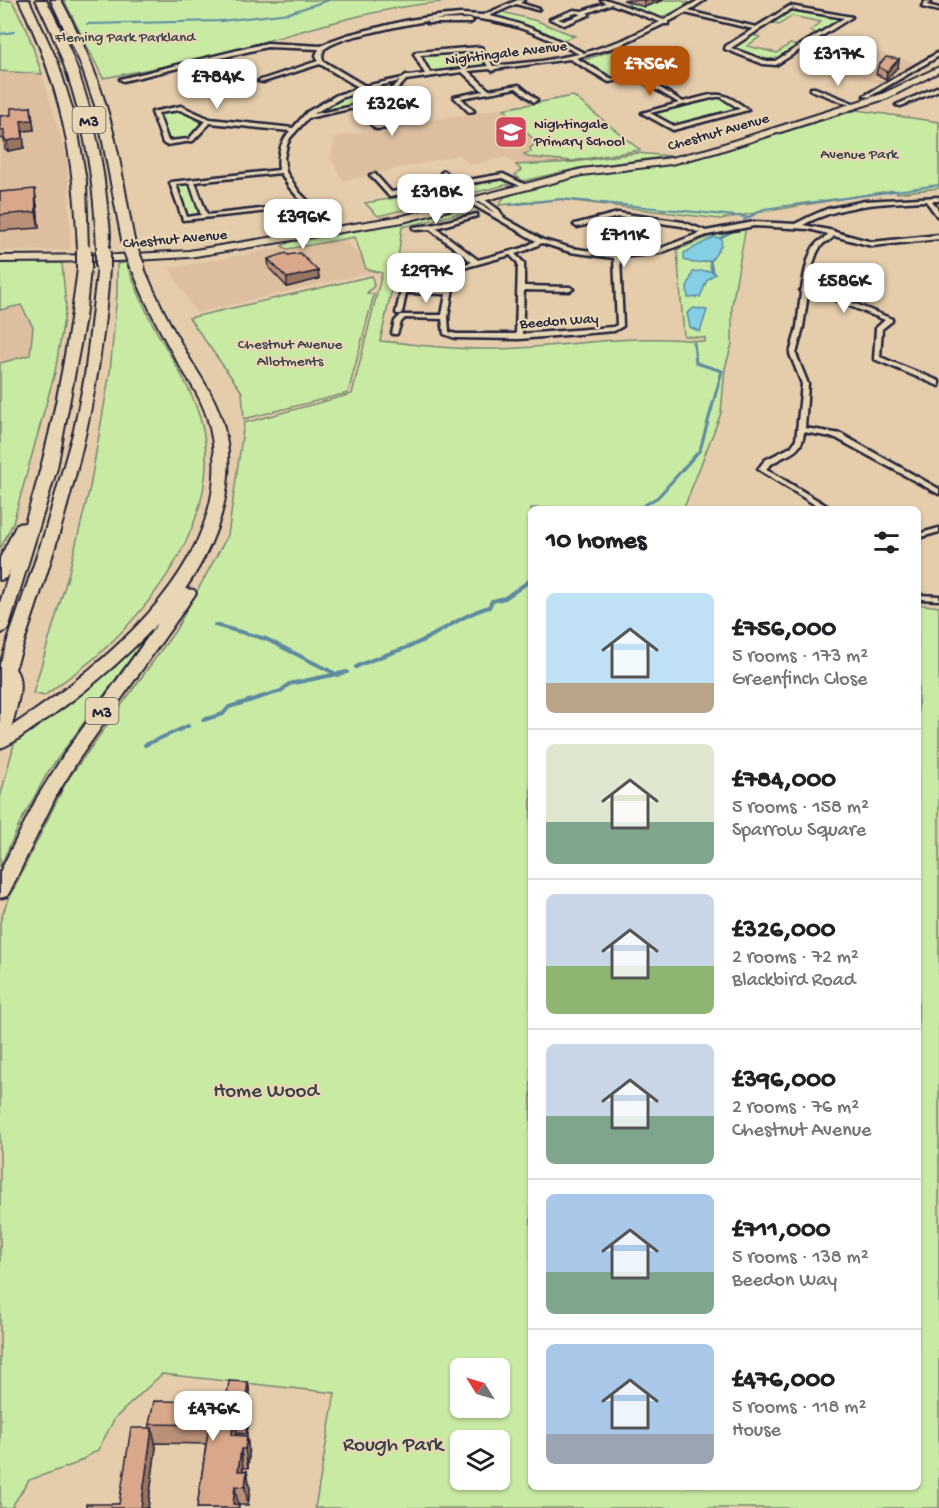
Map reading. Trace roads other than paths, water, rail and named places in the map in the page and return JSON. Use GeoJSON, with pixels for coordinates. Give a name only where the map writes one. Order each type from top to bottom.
{"type":"FeatureCollection","features":[{"type":"Feature","properties":{"kind":"highway","name":"M3"},"geometry":{"type":"LineString","coordinates":[[0,629],[54,451],[78,318],[84,269],[82,187],[72,118],[50,52],[24,0]]}},
{"type":"Feature","properties":{"kind":"highway","name":"M3"},"geometry":{"type":"LineString","coordinates":[[0,689],[53,534],[81,431],[91,379],[103,268],[102,206],[92,133],[74,70],[41,0]]}},
{"type":"Feature","properties":{"kind":"highway","name":"M3"},"geometry":{"type":"LineString","coordinates":[[1,735],[92,678],[130,645],[174,594],[187,575],[206,536],[221,480],[216,422],[204,394],[160,318],[129,245],[106,127],[97,95],[79,45],[56,0]]}},
{"type":"Feature","properties":{"kind":"highway","name":"M3"},"geometry":{"type":"LineString","coordinates":[[0,575],[18,539],[42,470],[54,451]]}},
{"type":"Feature","properties":{"kind":"highway","name":"M3"},"geometry":{"type":"LineString","coordinates":[[0,891],[46,796],[71,757],[184,601],[208,552],[206,536]]}},
{"type":"Feature","properties":{"kind":"highway","name":"M3"},"geometry":{"type":"LineString","coordinates":[[1,735],[12,691],[9,663]]}},
{"type":"Feature","properties":{"kind":"street"},"geometry":{"type":"LineString","coordinates":[[484,16],[522,0]]}},
{"type":"Feature","properties":{"kind":"street"},"geometry":{"type":"LineString","coordinates":[[603,0],[666,23]]}},
{"type":"Feature","properties":{"kind":"street","name":"Nightingale Avenue"},"geometry":{"type":"LineString","coordinates":[[291,130],[305,117],[330,101],[364,88],[406,77],[493,69],[584,55],[620,45],[666,23],[703,0]]}},
{"type":"Feature","properties":{"kind":"street"},"geometry":{"type":"LineString","coordinates":[[920,0],[939,5]]}},
{"type":"Feature","properties":{"kind":"street"},"geometry":{"type":"LineString","coordinates":[[928,2],[924,6],[939,10]]}},
{"type":"Feature","properties":{"kind":"street"},"geometry":{"type":"LineString","coordinates":[[516,3],[537,9]]}},
{"type":"Feature","properties":{"kind":"street"},"geometry":{"type":"LineString","coordinates":[[584,12],[586,15],[564,23],[554,19],[610,3]]}},
{"type":"Feature","properties":{"kind":"street"},"geometry":{"type":"LineString","coordinates":[[684,11],[754,28],[789,7],[849,17],[776,63],[765,63],[728,50],[728,47],[754,28]]}},
{"type":"Feature","properties":{"kind":"street"},"geometry":{"type":"LineString","coordinates":[[123,79],[267,45],[322,48],[337,40],[412,20],[441,16],[484,16],[523,25],[584,55]]}},
{"type":"Feature","properties":{"kind":"street"},"geometry":{"type":"LineString","coordinates":[[412,20],[443,22],[493,18]]}},
{"type":"Feature","properties":{"kind":"street"},"geometry":{"type":"LineString","coordinates":[[572,58],[608,80],[637,76],[660,69],[620,45]]}},
{"type":"Feature","properties":{"kind":"street"},"geometry":{"type":"LineString","coordinates":[[322,48],[319,55],[321,62],[364,88]]}},
{"type":"Feature","properties":{"kind":"street"},"geometry":{"type":"LineString","coordinates":[[428,74],[417,54],[480,49],[493,69]]}},
{"type":"Feature","properties":{"kind":"street"},"geometry":{"type":"LineString","coordinates":[[867,96],[939,54]]}},
{"type":"Feature","properties":{"kind":"street"},"geometry":{"type":"LineString","coordinates":[[261,81],[321,62]]}},
{"type":"Feature","properties":{"kind":"street","name":"Chestnut Avenue"},"geometry":{"type":"LineString","coordinates":[[0,259],[117,258],[189,254],[403,219],[582,172],[688,157],[885,96],[939,69]]}},
{"type":"Feature","properties":{"kind":"street"},"geometry":{"type":"LineString","coordinates":[[464,71],[487,91]]}},
{"type":"Feature","properties":{"kind":"street"},"geometry":{"type":"LineString","coordinates":[[908,73],[926,77]]}},
{"type":"Feature","properties":{"kind":"street"},"geometry":{"type":"LineString","coordinates":[[637,76],[681,102],[719,95],[745,109],[673,128],[645,114],[681,102]]}},
{"type":"Feature","properties":{"kind":"street","name":"Nightingale Avenue"},"geometry":{"type":"LineString","coordinates":[[305,117],[363,104],[390,91],[406,77]]}},
{"type":"Feature","properties":{"kind":"street"},"geometry":{"type":"LineString","coordinates":[[471,111],[457,97],[517,86],[534,100]]}},
{"type":"Feature","properties":{"kind":"street"},"geometry":{"type":"LineString","coordinates":[[926,88],[937,89]]}},
{"type":"Feature","properties":{"kind":"street"},"geometry":{"type":"LineString","coordinates":[[813,89],[855,105]]}},
{"type":"Feature","properties":{"kind":"street"},"geometry":{"type":"LineString","coordinates":[[898,102],[906,102],[937,89]]}},
{"type":"Feature","properties":{"kind":"street"},"geometry":{"type":"LineString","coordinates":[[356,106],[378,128],[387,127],[363,104]]}},
{"type":"Feature","properties":{"kind":"street"},"geometry":{"type":"LineString","coordinates":[[209,121],[191,140],[166,143],[155,112],[181,108],[209,121],[291,130],[283,146],[283,171],[332,231]]}},
{"type":"Feature","properties":{"kind":"street"},"geometry":{"type":"LineString","coordinates":[[283,171],[173,183],[184,218],[311,205]]}},
{"type":"Feature","properties":{"kind":"street"},"geometry":{"type":"LineString","coordinates":[[444,173],[455,183]]}},
{"type":"Feature","properties":{"kind":"street"},"geometry":{"type":"LineString","coordinates":[[373,175],[390,194],[503,176],[527,187]]}},
{"type":"Feature","properties":{"kind":"street"},"geometry":{"type":"LineString","coordinates":[[192,180],[205,217]]}},
{"type":"Feature","properties":{"kind":"street"},"geometry":{"type":"LineString","coordinates":[[796,226],[814,214],[841,207],[939,199]]}},
{"type":"Feature","properties":{"kind":"street"},"geometry":{"type":"LineString","coordinates":[[928,200],[939,215]]}},
{"type":"Feature","properties":{"kind":"street"},"geometry":{"type":"LineString","coordinates":[[476,201],[497,211],[502,220]]}},
{"type":"Feature","properties":{"kind":"street"},"geometry":{"type":"LineString","coordinates":[[476,201],[502,220],[540,241],[570,250],[617,256],[660,251],[705,233],[747,224],[796,226],[832,232],[872,244],[939,237]]}},
{"type":"Feature","properties":{"kind":"street"},"geometry":{"type":"LineString","coordinates":[[416,228],[430,227],[475,215]]}},
{"type":"Feature","properties":{"kind":"street"},"geometry":{"type":"LineString","coordinates":[[577,225],[612,215],[625,219],[683,224],[705,233]]}},
{"type":"Feature","properties":{"kind":"street"},"geometry":{"type":"LineString","coordinates":[[430,227],[476,262]]}},
{"type":"Feature","properties":{"kind":"street"},"geometry":{"type":"LineString","coordinates":[[821,506],[762,469],[768,462],[796,447],[801,429],[805,384],[793,354],[800,327],[803,291],[812,255],[822,240],[832,236],[832,232]]}},
{"type":"Feature","properties":{"kind":"street"},"geometry":{"type":"LineString","coordinates":[[395,333],[398,321],[403,316],[445,317],[452,271],[511,253],[540,241]]}},
{"type":"Feature","properties":{"kind":"street"},"geometry":{"type":"LineString","coordinates":[[511,253],[521,263],[519,337]]}},
{"type":"Feature","properties":{"kind":"street","name":"Beedon Way"},"geometry":{"type":"LineString","coordinates":[[445,317],[444,332],[448,335],[519,337],[618,328],[617,256]]}},
{"type":"Feature","properties":{"kind":"street"},"geometry":{"type":"LineString","coordinates":[[399,313],[407,274]]}},
{"type":"Feature","properties":{"kind":"street"},"geometry":{"type":"LineString","coordinates":[[520,288],[570,289]]}},
{"type":"Feature","properties":{"kind":"street"},"geometry":{"type":"LineString","coordinates":[[403,291],[449,292]]}},
{"type":"Feature","properties":{"kind":"street"},"geometry":{"type":"LineString","coordinates":[[803,291],[834,297],[890,320],[879,328],[876,358],[939,384]]}},
{"type":"Feature","properties":{"kind":"street"},"geometry":{"type":"LineString","coordinates":[[801,429],[838,436],[939,492]]}},
{"type":"Feature","properties":{"kind":"street"},"geometry":{"type":"LineString","coordinates":[[921,535],[939,530]]}},
{"type":"Feature","properties":{"kind":"street"},"geometry":{"type":"LineString","coordinates":[[921,597],[939,598]]}},
{"type":"Feature","properties":{"kind":"water"},"geometry":{"type":"Polygon","coordinates":[[[714,237],[722,239],[721,246],[711,261],[693,263],[684,260],[684,253],[714,237]]]}},
{"type":"Feature","properties":{"kind":"water"},"geometry":{"type":"Polygon","coordinates":[[[712,271],[715,274],[707,280],[700,297],[688,298],[687,287],[693,272],[712,271]]]}},
{"type":"Feature","properties":{"kind":"water"},"geometry":{"type":"Polygon","coordinates":[[[694,308],[707,310],[700,332],[690,327],[687,313],[694,308]]]}},
{"type":"Feature","properties":{"kind":"waterway"},"geometry":{"type":"LineString","coordinates":[[87,24],[221,21],[289,13],[329,0]]}},
{"type":"Feature","properties":{"kind":"waterway"},"geometry":{"type":"LineString","coordinates":[[0,34],[14,32]]}},
{"type":"Feature","properties":{"kind":"waterway"},"geometry":{"type":"LineString","coordinates":[[744,220],[764,209],[939,185]]}},
{"type":"Feature","properties":{"kind":"waterway"},"geometry":{"type":"LineString","coordinates":[[510,205],[562,199],[746,217]]}},
{"type":"Feature","properties":{"kind":"waterway"},"geometry":{"type":"LineString","coordinates":[[720,238],[733,231]]}},
{"type":"Feature","properties":{"kind":"waterway"},"geometry":{"type":"LineString","coordinates":[[710,261],[712,271]]}},
{"type":"Feature","properties":{"kind":"waterway"},"geometry":{"type":"LineString","coordinates":[[643,506],[658,497],[700,450],[722,371],[696,363],[694,343]]}},
{"type":"Feature","properties":{"kind":"waterway"},"geometry":{"type":"LineString","coordinates":[[356,667],[423,641],[469,615],[489,607],[492,601],[505,598],[528,582]]}},
{"type":"Feature","properties":{"kind":"waterway"},"geometry":{"type":"LineString","coordinates":[[215,625],[266,639],[336,674]]}},
{"type":"Feature","properties":{"kind":"waterway"},"geometry":{"type":"LineString","coordinates":[[336,674],[347,672]]}},
{"type":"Feature","properties":{"kind":"waterway"},"geometry":{"type":"LineString","coordinates":[[203,720],[223,714],[229,707],[281,691],[289,684],[336,674]]}},
{"type":"Feature","properties":{"kind":"waterway"},"geometry":{"type":"LineString","coordinates":[[145,745],[188,726]]}},
{"type":"Feature","properties":{"kind":"place","name":"Nightingale Primary School"},"geometry":{"type":"Point","coordinates":[511,132]}},
{"type":"Feature","properties":{"kind":"park label","name":"Fleming Park Parkland"},"geometry":{"type":"Point","coordinates":[125,36]}},
{"type":"Feature","properties":{"kind":"park label","name":"Avenue Park"},"geometry":{"type":"Point","coordinates":[859,153]}},
{"type":"Feature","properties":{"kind":"park label","name":"Chestnut Avenue Allotments"},"geometry":{"type":"Point","coordinates":[290,352]}},
{"type":"Feature","properties":{"kind":"park label","name":"Home Wood"},"geometry":{"type":"Point","coordinates":[266,1089]}},
{"type":"Feature","properties":{"kind":"park label","name":"Rough Park"},"geometry":{"type":"Point","coordinates":[393,1443]}}]}
